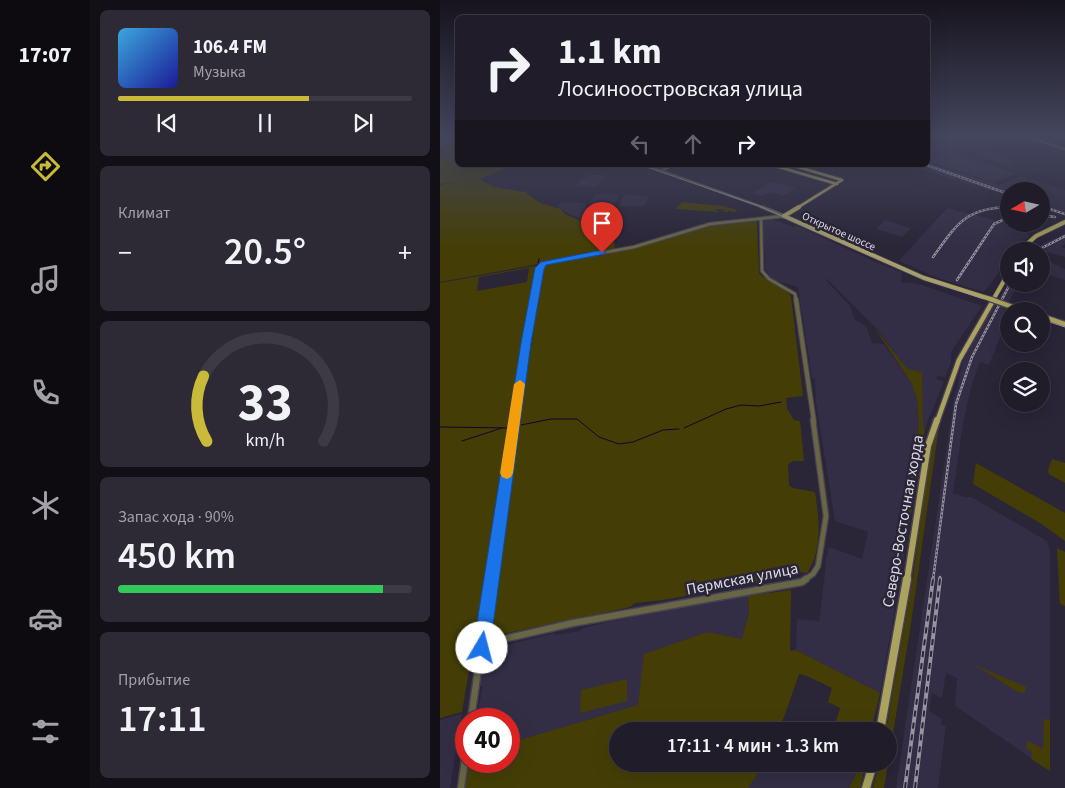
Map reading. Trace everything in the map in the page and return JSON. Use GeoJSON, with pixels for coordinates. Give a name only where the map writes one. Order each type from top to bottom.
{"type":"FeatureCollection","features":[{"type":"Feature","properties":{"kind":"main road"},"geometry":{"type":"LineString","coordinates":[[802,174],[837,184]]}},
{"type":"Feature","properties":{"kind":"main road"},"geometry":{"type":"LineString","coordinates":[[784,216],[842,180],[821,174]]}},
{"type":"Feature","properties":{"kind":"main road"},"geometry":{"type":"LineString","coordinates":[[791,213],[789,217],[791,220]]}},
{"type":"Feature","properties":{"kind":"main road","name":"Открытое шоссе"},"geometry":{"type":"LineString","coordinates":[[784,216],[924,278],[1000,302]]}},
{"type":"Feature","properties":{"kind":"main road"},"geometry":{"type":"LineString","coordinates":[[1030,242],[1041,233],[1065,222]]}},
{"type":"Feature","properties":{"kind":"main road","name":"Северо-Восточная хорда"},"geometry":{"type":"LineString","coordinates":[[882,722],[928,446],[966,346],[1000,287]]}},
{"type":"Feature","properties":{"kind":"main road"},"geometry":{"type":"LineString","coordinates":[[1050,319],[1065,324]]}},
{"type":"Feature","properties":{"kind":"main road"},"geometry":{"type":"LineString","coordinates":[[866,788],[871,772]]}},
{"type":"Feature","properties":{"kind":"street","name":"Открытое шоссе"},"geometry":{"type":"LineString","coordinates":[[671,174],[784,216]]}},
{"type":"Feature","properties":{"kind":"street"},"geometry":{"type":"LineString","coordinates":[[473,708],[526,343],[540,266],[546,263],[634,247],[710,224],[784,216]]}},
{"type":"Feature","properties":{"kind":"street","name":"Пермская улица"},"geometry":{"type":"LineString","coordinates":[[482,644],[573,623],[802,582],[813,574],[818,566],[826,519],[806,364],[795,294],[769,279],[762,271],[761,219]]}},
{"type":"Feature","properties":{"kind":"street"},"geometry":{"type":"LineString","coordinates":[[461,788],[463,773]]}},
{"type":"Feature","properties":{"kind":"shaded area"},"geometry":{"type":"Polygon","coordinates":[[[440,174],[493,174],[467,181],[440,184],[440,174]]]}},
{"type":"Feature","properties":{"kind":"shaded area"},"geometry":{"type":"Polygon","coordinates":[[[591,174],[606,176],[595,187],[576,186],[581,180],[591,174]]]}},
{"type":"Feature","properties":{"kind":"shaded area"},"geometry":{"type":"Polygon","coordinates":[[[937,174],[963,174],[999,185],[1000,193],[937,174]]]}},
{"type":"Feature","properties":{"kind":"shaded area"},"geometry":{"type":"Polygon","coordinates":[[[968,174],[1016,174],[994,182],[968,174]]]}},
{"type":"Feature","properties":{"kind":"shaded area"},"geometry":{"type":"Polygon","coordinates":[[[1021,176],[1040,182],[1006,182],[1021,176]]]}},
{"type":"Feature","properties":{"kind":"shaded area"},"geometry":{"type":"Polygon","coordinates":[[[484,178],[480,180],[495,187],[525,192],[540,203],[561,209],[565,214],[603,231],[614,241],[615,250],[440,282],[440,185],[484,178]]]}},
{"type":"Feature","properties":{"kind":"shaded area"},"geometry":{"type":"Polygon","coordinates":[[[770,183],[796,188],[783,196],[771,192],[762,196],[752,193],[770,183]]]}},
{"type":"Feature","properties":{"kind":"shaded area"},"geometry":{"type":"Polygon","coordinates":[[[1050,185],[1065,190],[1065,212],[1050,207],[1050,185]]]}},
{"type":"Feature","properties":{"kind":"shaded area"},"geometry":{"type":"Polygon","coordinates":[[[596,194],[619,195],[614,205],[589,205],[589,202],[596,194]]]}},
{"type":"Feature","properties":{"kind":"shaded area"},"geometry":{"type":"Polygon","coordinates":[[[624,195],[649,197],[645,205],[642,206],[619,206],[624,195]]]}},
{"type":"Feature","properties":{"kind":"shaded area"},"geometry":{"type":"Polygon","coordinates":[[[561,202],[585,203],[589,212],[602,213],[595,225],[567,213],[557,206],[561,202]]]}},
{"type":"Feature","properties":{"kind":"shaded area"},"geometry":{"type":"Polygon","coordinates":[[[682,202],[723,206],[738,210],[733,212],[729,210],[728,212],[720,211],[728,210],[715,209],[719,212],[676,209],[682,202]]]}},
{"type":"Feature","properties":{"kind":"shaded area"},"geometry":{"type":"Polygon","coordinates":[[[947,208],[1000,221],[1000,232],[1026,232],[1030,235],[1023,242],[1000,242],[998,274],[984,292],[938,278],[899,261],[947,208]]]}},
{"type":"Feature","properties":{"kind":"shaded area"},"geometry":{"type":"Polygon","coordinates":[[[772,219],[793,227],[798,226],[873,261],[902,272],[901,282],[919,284],[982,306],[951,352],[951,362],[945,377],[937,376],[936,379],[944,381],[925,428],[923,427],[921,372],[907,370],[878,330],[825,279],[850,306],[855,320],[866,326],[872,343],[884,344],[911,382],[917,398],[919,427],[910,481],[915,483],[914,487],[905,484],[897,530],[902,532],[900,543],[906,545],[880,693],[796,650],[797,619],[819,621],[825,563],[829,547],[862,559],[868,532],[835,521],[816,402],[815,378],[812,378],[798,287],[776,281],[770,277],[765,269],[763,224],[765,220],[772,219]]]}},
{"type":"Feature","properties":{"kind":"shaded area"},"geometry":{"type":"Polygon","coordinates":[[[885,220],[911,228],[902,237],[876,229],[885,220]]]}},
{"type":"Feature","properties":{"kind":"shaded area"},"geometry":{"type":"Polygon","coordinates":[[[757,221],[759,273],[789,293],[791,297],[803,396],[786,398],[787,409],[794,420],[800,421],[804,461],[793,461],[788,464],[789,485],[793,488],[815,492],[818,512],[818,544],[816,554],[807,573],[788,571],[761,582],[663,600],[635,603],[630,607],[488,637],[543,267],[550,263],[634,247],[710,225],[757,221]]]}},
{"type":"Feature","properties":{"kind":"shaded area"},"geometry":{"type":"Polygon","coordinates":[[[1065,234],[1065,244],[1061,247],[1065,248],[1065,257],[1050,253],[1050,242],[1046,242],[1065,234]]]}},
{"type":"Feature","properties":{"kind":"shaded area"},"geometry":{"type":"Polygon","coordinates":[[[1050,262],[1065,269],[1065,280],[1050,275],[1050,262]]]}},
{"type":"Feature","properties":{"kind":"shaded area"},"geometry":{"type":"Polygon","coordinates":[[[537,266],[463,708],[455,708],[455,714],[440,718],[440,283],[537,266]],[[529,268],[479,277],[477,291],[527,282],[529,268]]]}},
{"type":"Feature","properties":{"kind":"shaded area"},"geometry":{"type":"Polygon","coordinates":[[[1003,292],[1014,292],[1009,302],[1000,302],[1000,337],[989,365],[980,362],[972,383],[963,424],[953,493],[964,497],[971,497],[1047,541],[1050,553],[1050,771],[955,706],[957,678],[946,673],[942,698],[932,693],[929,711],[942,719],[941,724],[946,726],[938,788],[896,788],[955,392],[962,365],[974,338],[1003,292]]]}},
{"type":"Feature","properties":{"kind":"shaded area"},"geometry":{"type":"Polygon","coordinates":[[[872,324],[907,369],[922,372],[923,427],[925,428],[906,545],[900,543],[901,532],[897,531],[905,484],[914,487],[915,484],[910,482],[919,427],[917,398],[911,382],[872,324]]]}},
{"type":"Feature","properties":{"kind":"shaded area"},"geometry":{"type":"Polygon","coordinates":[[[939,426],[895,722],[888,722],[912,584],[930,454],[939,426]]]}},
{"type":"Feature","properties":{"kind":"shaded area"},"geometry":{"type":"Polygon","coordinates":[[[1052,459],[1065,463],[1065,483],[1049,474],[1048,470],[1052,459]]]}},
{"type":"Feature","properties":{"kind":"shaded area"},"geometry":{"type":"Polygon","coordinates":[[[976,463],[1065,513],[1065,541],[1040,523],[973,484],[976,463]]]}},
{"type":"Feature","properties":{"kind":"shaded area"},"geometry":{"type":"Polygon","coordinates":[[[1057,548],[1065,552],[1065,606],[1060,604],[1057,548]]]}},
{"type":"Feature","properties":{"kind":"shaded area"},"geometry":{"type":"Polygon","coordinates":[[[791,590],[790,651],[796,650],[880,693],[873,722],[836,722],[840,708],[828,702],[832,688],[799,674],[782,722],[609,722],[609,772],[759,772],[748,788],[463,788],[465,773],[520,773],[520,740],[638,705],[644,654],[707,632],[742,639],[749,612],[748,596],[791,590]]]}},
{"type":"Feature","properties":{"kind":"shaded area"},"geometry":{"type":"Polygon","coordinates":[[[748,596],[749,612],[742,639],[707,632],[645,654],[638,705],[520,740],[520,708],[478,708],[483,686],[480,686],[486,650],[555,633],[555,635],[580,631],[583,628],[609,622],[707,602],[748,596]]]}},
{"type":"Feature","properties":{"kind":"shaded area"},"geometry":{"type":"Polygon","coordinates":[[[968,662],[1026,687],[1025,692],[1016,691],[968,662]]]}},
{"type":"Feature","properties":{"kind":"shaded area"},"geometry":{"type":"Polygon","coordinates":[[[627,679],[627,701],[580,713],[581,690],[627,679]]]}},
{"type":"Feature","properties":{"kind":"shaded area"},"geometry":{"type":"Polygon","coordinates":[[[455,716],[455,757],[450,788],[440,788],[440,720],[455,716]]]}},
{"type":"Feature","properties":{"kind":"shaded area"},"geometry":{"type":"Polygon","coordinates":[[[1044,719],[1050,720],[1050,771],[1031,759],[1032,752],[1026,748],[1028,741],[1043,749],[1044,719]]]}},
{"type":"Feature","properties":{"kind":"shaded area"},"geometry":{"type":"Polygon","coordinates":[[[759,772],[854,772],[856,774],[849,788],[748,788],[759,772]]]}},
{"type":"Feature","properties":{"kind":"shaded area"},"geometry":{"type":"Polygon","coordinates":[[[854,772],[864,772],[860,788],[849,788],[856,774],[854,772]]]}},
{"type":"Feature","properties":{"kind":"shaded area"},"geometry":{"type":"Polygon","coordinates":[[[877,772],[887,772],[884,788],[873,788],[877,772]]]}},
{"type":"Feature","properties":{"kind":"waterway"},"geometry":{"type":"LineString","coordinates":[[538,263],[539,259]]}},
{"type":"Feature","properties":{"kind":"waterway"},"geometry":{"type":"LineString","coordinates":[[684,428],[726,409],[741,405],[759,406],[781,402]]}},
{"type":"Feature","properties":{"kind":"waterway"},"geometry":{"type":"LineString","coordinates":[[521,425],[551,419],[577,419],[599,437],[619,444],[633,442],[663,430],[679,429]]}},
{"type":"Feature","properties":{"kind":"waterway"},"geometry":{"type":"LineString","coordinates":[[440,427],[511,428]]}},
{"type":"Feature","properties":{"kind":"waterway"},"geometry":{"type":"LineString","coordinates":[[462,441],[502,428]]}},
{"type":"Feature","properties":{"kind":"tram line"},"geometry":{"type":"LineString","coordinates":[[666,174],[759,206],[927,280],[1000,304]]}},
{"type":"Feature","properties":{"kind":"tram line"},"geometry":{"type":"LineString","coordinates":[[1050,322],[1065,327]]}},
{"type":"Feature","properties":{"kind":"railway"},"geometry":{"type":"LineString","coordinates":[[951,174],[1000,191]]}},
{"type":"Feature","properties":{"kind":"railway"},"geometry":{"type":"LineString","coordinates":[[933,257],[949,235],[964,220],[982,211],[1000,208]]}},
{"type":"Feature","properties":{"kind":"railway"},"geometry":{"type":"LineString","coordinates":[[1050,209],[1065,214]]}},
{"type":"Feature","properties":{"kind":"railway"},"geometry":{"type":"LineString","coordinates":[[1050,216],[1055,217]]}},
{"type":"Feature","properties":{"kind":"railway"},"geometry":{"type":"LineString","coordinates":[[957,280],[994,224],[1000,221]]}},
{"type":"Feature","properties":{"kind":"railway"},"geometry":{"type":"LineString","coordinates":[[1050,244],[1065,236]]}},
{"type":"Feature","properties":{"kind":"railway"},"geometry":{"type":"LineString","coordinates":[[933,580],[956,404],[972,357],[1006,292]]}},
{"type":"Feature","properties":{"kind":"railway"},"geometry":{"type":"LineString","coordinates":[[905,788],[933,579]]}},
{"type":"Feature","properties":{"kind":"railway"},"geometry":{"type":"LineString","coordinates":[[915,788],[940,579]]}},
{"type":"Feature","properties":{"kind":"slow traffic"},"geometry":{"type":"LineString","coordinates":[[507,473],[520,384]]}},
{"type":"Feature","properties":{"kind":"route"},"geometry":{"type":"LineString","coordinates":[[482,648],[526,343],[540,266],[544,263],[602,253]]}}]}
